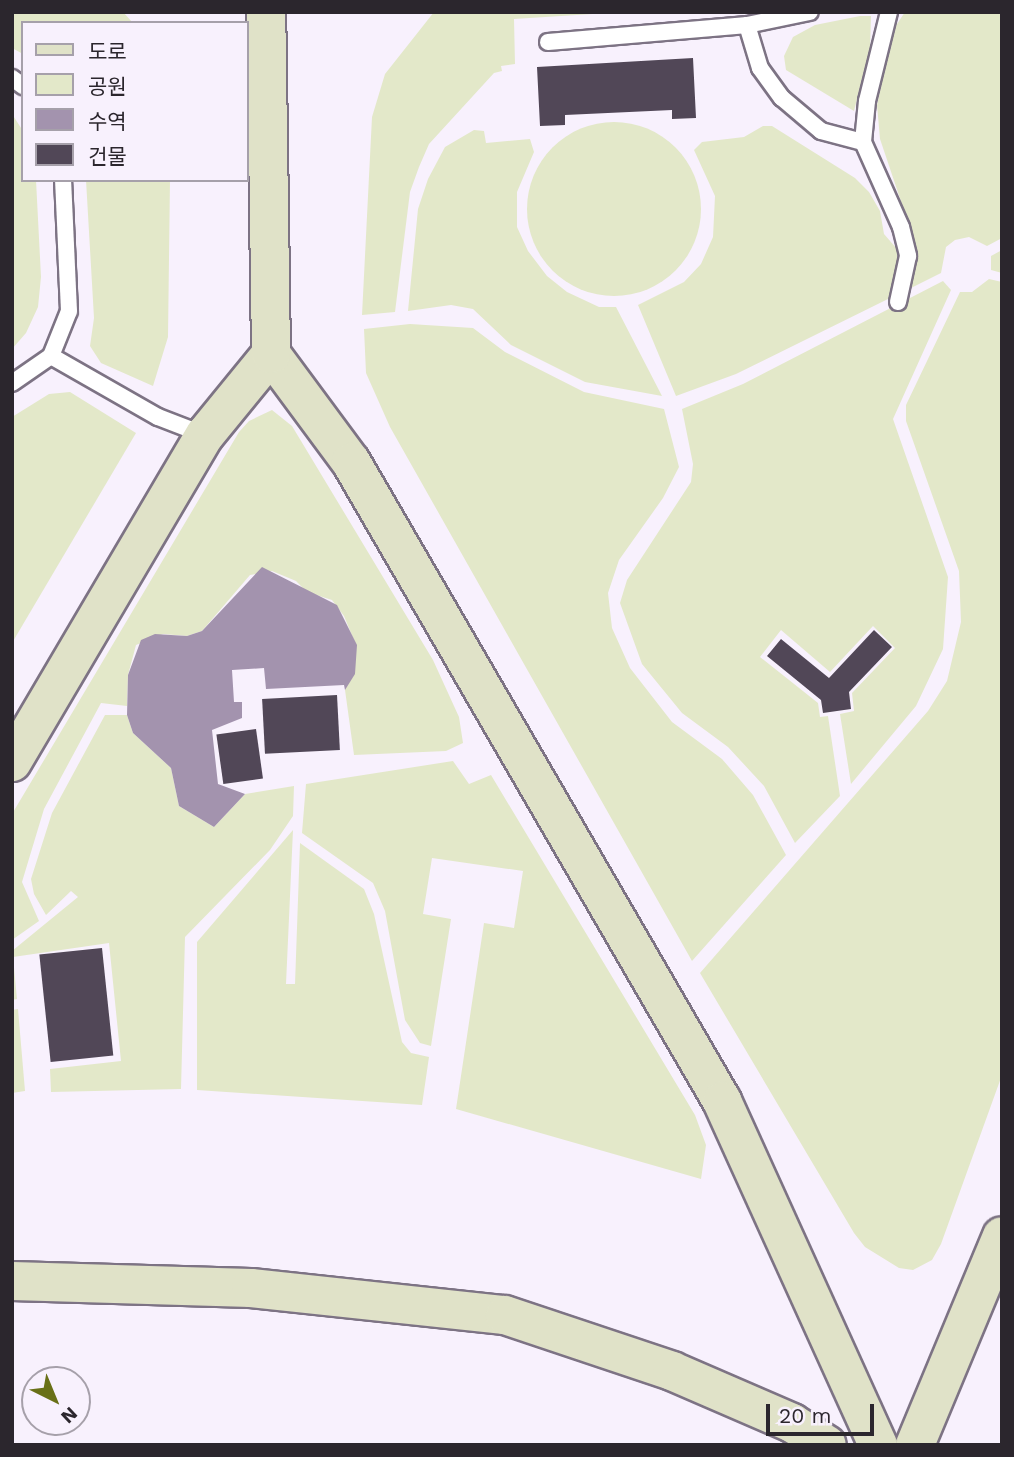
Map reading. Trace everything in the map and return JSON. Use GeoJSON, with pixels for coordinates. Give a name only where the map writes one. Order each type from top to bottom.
{"type":"FeatureCollection","features":[{"type":"Feature","properties":{"kind":"street"},"geometry":{"type":"LineString","coordinates":[[265,12],[271,337],[351,463],[722,1101],[878,1445]]}},
{"type":"Feature","properties":{"kind":"street"},"geometry":{"type":"LineString","coordinates":[[12,762],[205,435],[271,337]]}},
{"type":"Feature","properties":{"kind":"street"},"geometry":{"type":"LineString","coordinates":[[915,1445],[1002,1236]]}},
{"type":"Feature","properties":{"kind":"street"},"geometry":{"type":"LineString","coordinates":[[12,1281],[251,1288],[505,1315],[672,1371],[792,1423],[827,1445]]}},
{"type":"Feature","properties":{"kind":"lane"},"geometry":{"type":"LineString","coordinates":[[548,42],[747,25],[810,12]]}},
{"type":"Feature","properties":{"kind":"lane"},"geometry":{"type":"LineString","coordinates":[[889,12],[867,101],[863,142],[904,236],[908,256],[898,302]]}},
{"type":"Feature","properties":{"kind":"lane"},"geometry":{"type":"LineString","coordinates":[[747,25],[760,68],[782,98],[821,131],[863,142]]}},
{"type":"Feature","properties":{"kind":"lane"},"geometry":{"type":"LineString","coordinates":[[12,383],[51,356],[69,311],[63,182]]}},
{"type":"Feature","properties":{"kind":"lane"},"geometry":{"type":"LineString","coordinates":[[51,356],[158,417],[205,435]]}},
{"type":"Feature","properties":{"kind":"green space"},"geometry":{"type":"Polygon","coordinates":[[[12,12],[123,12],[131,21],[21,21],[21,53],[12,48],[12,12]]]}},
{"type":"Feature","properties":{"kind":"green space"},"geometry":{"type":"Polygon","coordinates":[[[434,12],[624,12],[514,19],[515,64],[501,66],[502,71],[494,73],[429,144],[419,167],[410,192],[395,312],[362,315],[372,117],[385,74],[434,12]]]}},
{"type":"Feature","properties":{"kind":"green space"},"geometry":{"type":"Polygon","coordinates":[[[905,12],[1002,12],[1002,238],[987,246],[969,237],[955,240],[946,247],[941,273],[909,289],[915,243],[880,139],[877,105],[893,30],[905,12]]]}},
{"type":"Feature","properties":{"kind":"green space"},"geometry":{"type":"Polygon","coordinates":[[[871,16],[870,48],[854,111],[786,70],[784,56],[793,37],[815,25],[871,16]]]}},
{"type":"Feature","properties":{"kind":"green space"},"geometry":{"type":"Polygon","coordinates":[[[12,114],[21,128],[21,182],[36,182],[41,277],[38,307],[26,333],[12,349],[12,114]]]}},
{"type":"Feature","properties":{"kind":"green space"},"geometry":{"type":"Polygon","coordinates":[[[614,122],[647,129],[675,148],[694,176],[701,209],[694,242],[675,270],[647,289],[614,296],[581,289],[553,270],[534,242],[527,209],[534,176],[553,148],[581,129],[614,122]]]}},
{"type":"Feature","properties":{"kind":"green space"},"geometry":{"type":"Polygon","coordinates":[[[763,126],[772,126],[855,178],[869,192],[880,211],[884,234],[897,249],[897,271],[888,299],[736,374],[676,396],[638,305],[684,282],[701,264],[713,237],[715,196],[694,150],[702,142],[744,137],[763,126]]]}},
{"type":"Feature","properties":{"kind":"green space"},"geometry":{"type":"Polygon","coordinates":[[[474,130],[484,131],[486,143],[530,139],[534,152],[517,192],[517,227],[528,251],[547,276],[567,292],[599,307],[616,307],[662,396],[585,382],[511,345],[473,309],[451,305],[408,311],[418,209],[428,179],[445,147],[474,130]]]}},
{"type":"Feature","properties":{"kind":"green space"},"geometry":{"type":"Polygon","coordinates":[[[86,182],[170,182],[168,337],[153,386],[101,363],[90,346],[94,318],[86,182]]]}},
{"type":"Feature","properties":{"kind":"green space"},"geometry":{"type":"Polygon","coordinates":[[[1002,250],[1002,273],[991,270],[991,256],[1002,250]]]}},
{"type":"Feature","properties":{"kind":"green space"},"geometry":{"type":"Polygon","coordinates":[[[989,279],[1002,282],[1002,1075],[941,1244],[932,1260],[913,1270],[899,1268],[865,1247],[854,1233],[700,973],[928,711],[947,681],[961,622],[959,571],[906,421],[906,405],[960,292],[972,292],[989,279]]]}},
{"type":"Feature","properties":{"kind":"green space"},"geometry":{"type":"Polygon","coordinates":[[[943,281],[951,290],[893,419],[948,577],[943,649],[916,706],[851,784],[840,714],[854,711],[852,693],[895,648],[873,626],[830,672],[781,630],[760,657],[818,703],[820,717],[828,716],[840,796],[795,843],[764,786],[728,747],[682,713],[642,664],[620,603],[627,580],[691,482],[693,464],[682,409],[743,384],[943,281]]]}},
{"type":"Feature","properties":{"kind":"green space"},"geometry":{"type":"Polygon","coordinates":[[[410,324],[473,328],[505,352],[584,392],[664,409],[679,467],[663,498],[619,560],[608,593],[612,628],[630,668],[672,722],[722,759],[753,795],[786,855],[692,961],[390,427],[366,373],[364,329],[410,324]]]}},
{"type":"Feature","properties":{"kind":"green space"},"geometry":{"type":"Polygon","coordinates":[[[70,392],[136,433],[12,643],[12,417],[49,394],[70,392]]]}},
{"type":"Feature","properties":{"kind":"green space"},"geometry":{"type":"Polygon","coordinates":[[[272,410],[292,426],[433,660],[459,717],[463,743],[446,751],[354,755],[345,690],[356,645],[344,616],[332,600],[307,592],[296,581],[272,571],[250,575],[202,631],[187,636],[163,634],[136,645],[128,675],[127,706],[101,703],[44,809],[22,882],[39,921],[12,940],[12,814],[239,432],[249,421],[272,410]]]}},
{"type":"Feature","properties":{"kind":"green space"},"geometry":{"type":"Polygon","coordinates":[[[105,715],[127,715],[133,733],[171,768],[179,806],[214,827],[245,794],[294,786],[293,816],[270,850],[185,937],[181,1089],[51,1092],[50,1069],[121,1061],[109,943],[13,957],[17,999],[12,1000],[12,951],[78,897],[71,891],[46,915],[34,894],[31,879],[52,813],[105,715]]]}},
{"type":"Feature","properties":{"kind":"green space"},"geometry":{"type":"Polygon","coordinates":[[[453,761],[469,784],[491,775],[695,1115],[706,1145],[701,1179],[456,1109],[484,923],[514,928],[523,871],[432,858],[423,914],[451,919],[431,1046],[420,1043],[405,1020],[385,911],[373,883],[302,833],[306,784],[453,761]]]}},
{"type":"Feature","properties":{"kind":"green space"},"geometry":{"type":"Polygon","coordinates":[[[293,830],[286,984],[295,984],[300,843],[364,889],[374,914],[402,1042],[411,1053],[429,1057],[422,1105],[197,1090],[197,942],[293,830]]]}},
{"type":"Feature","properties":{"kind":"green space"},"geometry":{"type":"Polygon","coordinates":[[[18,1009],[25,1091],[12,1093],[12,1010],[18,1009]]]}},
{"type":"Feature","properties":{"kind":"water"},"geometry":{"type":"Polygon","coordinates":[[[262,567],[337,605],[357,645],[355,674],[345,690],[344,685],[266,689],[264,668],[232,670],[234,702],[242,702],[242,718],[212,730],[218,784],[245,794],[214,827],[179,806],[171,768],[133,733],[127,715],[128,675],[141,640],[155,634],[187,636],[202,631],[262,567]]]}},
{"type":"Feature","properties":{"kind":"building"},"geometry":{"type":"Polygon","coordinates":[[[693,58],[696,118],[672,119],[672,110],[565,115],[565,125],[540,126],[537,67],[693,58]]]}},
{"type":"Feature","properties":{"kind":"building"},"geometry":{"type":"Polygon","coordinates":[[[874,630],[892,647],[849,692],[851,709],[823,713],[821,700],[767,656],[781,639],[829,678],[874,630]]]}},
{"type":"Feature","properties":{"kind":"building"},"geometry":{"type":"Polygon","coordinates":[[[337,695],[340,750],[265,754],[262,699],[337,695]]]}},
{"type":"Feature","properties":{"kind":"building"},"geometry":{"type":"Polygon","coordinates":[[[256,729],[263,779],[223,784],[216,735],[256,729]]]}},
{"type":"Feature","properties":{"kind":"building"},"geometry":{"type":"Polygon","coordinates":[[[102,948],[113,1055],[51,1062],[39,955],[102,948]]]}}]}
